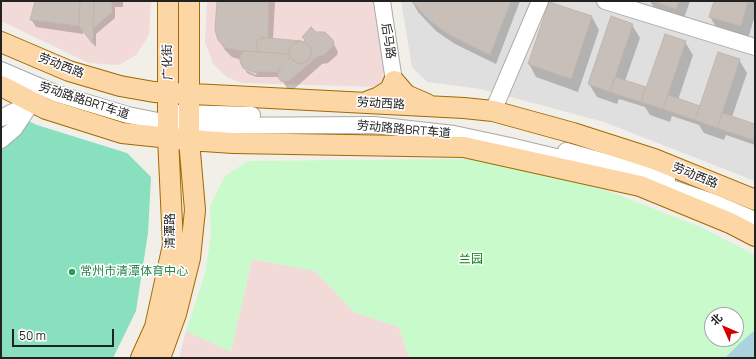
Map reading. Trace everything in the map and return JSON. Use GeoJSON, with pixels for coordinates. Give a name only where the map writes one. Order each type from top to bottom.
{"type":"FeatureCollection","features":[{"type":"Feature","properties":{"kind":"main road","name":"广化街"},"geometry":{"type":"LineString","coordinates":[[168,1],[168,117]]}},
{"type":"Feature","properties":{"kind":"main road","name":"广化街"},"geometry":{"type":"LineString","coordinates":[[189,1],[190,119]]}},
{"type":"Feature","properties":{"kind":"main road","name":"劳动西路"},"geometry":{"type":"LineString","coordinates":[[1,42],[69,71],[120,86],[168,117],[190,119],[241,143],[464,147],[640,186],[755,236]]}},
{"type":"Feature","properties":{"kind":"main road"},"geometry":{"type":"LineString","coordinates":[[363,110],[390,90],[394,81],[406,95],[430,106]]}},
{"type":"Feature","properties":{"kind":"main road","name":"劳动西路"},"geometry":{"type":"LineString","coordinates":[[1,86],[46,109],[122,134],[168,117],[190,119],[430,106],[493,111],[654,159],[755,200]]}},
{"type":"Feature","properties":{"kind":"main road","name":"清潭路"},"geometry":{"type":"LineString","coordinates":[[142,358],[155,327],[173,245],[168,117]]}},
{"type":"Feature","properties":{"kind":"main road","name":"清潭路"},"geometry":{"type":"LineString","coordinates":[[160,358],[176,314],[190,258],[195,210],[190,119]]}},
{"type":"Feature","properties":{"kind":"street","name":"后马路"},"geometry":{"type":"LineString","coordinates":[[382,1],[394,81]]}},
{"type":"Feature","properties":{"kind":"street"},"geometry":{"type":"LineString","coordinates":[[493,111],[540,1]]}},
{"type":"Feature","properties":{"kind":"street"},"geometry":{"type":"LineString","coordinates":[[606,1],[755,47]]}},
{"type":"Feature","properties":{"kind":"street"},"geometry":{"type":"LineString","coordinates":[[1,61],[66,88],[168,117]]}},
{"type":"Feature","properties":{"kind":"street","name":"劳动路路BRT车道"},"geometry":{"type":"LineString","coordinates":[[1,70],[55,94],[128,115],[168,117]]}},
{"type":"Feature","properties":{"kind":"street"},"geometry":{"type":"LineString","coordinates":[[1,118],[32,102]]}},
{"type":"Feature","properties":{"kind":"street"},"geometry":{"type":"LineString","coordinates":[[1,140],[14,129],[32,102]]}},
{"type":"Feature","properties":{"kind":"street"},"geometry":{"type":"LineString","coordinates":[[363,110],[383,118],[478,129],[572,152],[678,182],[736,201],[755,210]]}},
{"type":"Feature","properties":{"kind":"street","name":"劳动路路BRT车道"},"geometry":{"type":"LineString","coordinates":[[190,119],[374,125],[454,134],[637,177],[713,202],[755,220]]}},
{"type":"Feature","properties":{"kind":"shaded area"},"geometry":{"type":"Polygon","coordinates":[[[1,1],[151,1],[149,35],[136,55],[119,65],[89,63],[1,21],[1,1]]]}},
{"type":"Feature","properties":{"kind":"shaded area"},"geometry":{"type":"Polygon","coordinates":[[[207,1],[378,1],[391,75],[380,87],[241,83],[227,77],[213,64],[205,42],[207,1]]]}},
{"type":"Feature","properties":{"kind":"shaded area"},"geometry":{"type":"Polygon","coordinates":[[[401,1],[755,1],[755,181],[604,122],[481,89],[427,82],[412,67],[401,1]]]}},
{"type":"Feature","properties":{"kind":"shaded area"},"geometry":{"type":"Polygon","coordinates":[[[252,259],[315,271],[354,312],[399,327],[409,358],[179,358],[186,331],[231,351],[252,259]]]}},
{"type":"Feature","properties":{"kind":"green space","name":"常州市清潭体育中心"},"geometry":{"type":"Polygon","coordinates":[[[1,108],[37,125],[127,153],[151,177],[148,233],[136,311],[113,358],[1,358],[1,108]]]}},
{"type":"Feature","properties":{"kind":"green space","name":"兰园"},"geometry":{"type":"Polygon","coordinates":[[[466,159],[527,169],[611,192],[705,229],[755,255],[755,330],[744,340],[744,307],[704,307],[704,347],[737,347],[725,358],[409,358],[399,327],[354,312],[315,271],[252,259],[231,352],[186,331],[205,274],[211,235],[210,206],[225,176],[248,161],[466,159]]]}},
{"type":"Feature","properties":{"kind":"water"},"geometry":{"type":"Polygon","coordinates":[[[755,330],[755,358],[725,358],[736,347],[744,347],[744,340],[755,330]]]}},
{"type":"Feature","properties":{"kind":"building"},"geometry":{"type":"Polygon","coordinates":[[[35,1],[80,1],[79,26],[30,20],[35,1]]]}},
{"type":"Feature","properties":{"kind":"building"},"geometry":{"type":"Polygon","coordinates":[[[80,1],[94,1],[93,44],[79,26],[80,1]]]}},
{"type":"Feature","properties":{"kind":"building"},"geometry":{"type":"Polygon","coordinates":[[[94,1],[112,1],[112,12],[93,29],[94,1]]]}},
{"type":"Feature","properties":{"kind":"building"},"geometry":{"type":"Polygon","coordinates":[[[217,1],[269,1],[268,38],[259,39],[256,43],[257,49],[260,52],[225,48],[218,40],[215,30],[217,1]]]}},
{"type":"Feature","properties":{"kind":"building"},"geometry":{"type":"Polygon","coordinates":[[[411,1],[511,1],[490,55],[448,34],[430,21],[411,1]]]}},
{"type":"Feature","properties":{"kind":"building"},"geometry":{"type":"Polygon","coordinates":[[[652,1],[679,1],[676,9],[652,1]]]}},
{"type":"Feature","properties":{"kind":"building"},"geometry":{"type":"Polygon","coordinates":[[[714,1],[748,1],[741,26],[709,17],[714,1]]]}},
{"type":"Feature","properties":{"kind":"building"},"geometry":{"type":"Polygon","coordinates":[[[549,2],[592,16],[571,79],[528,64],[549,2]]]}},
{"type":"Feature","properties":{"kind":"building"},"geometry":{"type":"Polygon","coordinates":[[[611,16],[633,24],[610,92],[588,84],[611,16]]]}},
{"type":"Feature","properties":{"kind":"building"},"geometry":{"type":"Polygon","coordinates":[[[311,27],[316,32],[325,32],[333,40],[334,43],[332,47],[324,55],[318,56],[289,81],[281,81],[278,77],[278,72],[280,67],[290,57],[297,63],[301,64],[308,61],[312,51],[308,44],[303,42],[305,40],[302,37],[311,27]]]}},
{"type":"Feature","properties":{"kind":"building"},"geometry":{"type":"Polygon","coordinates":[[[665,34],[686,41],[663,109],[641,102],[665,34]]]}},
{"type":"Feature","properties":{"kind":"building"},"geometry":{"type":"Polygon","coordinates":[[[264,37],[301,41],[294,43],[291,46],[289,54],[260,52],[257,49],[256,43],[259,39],[264,37]]]}},
{"type":"Feature","properties":{"kind":"building"},"geometry":{"type":"Polygon","coordinates":[[[300,41],[308,44],[311,52],[308,60],[300,63],[292,60],[289,52],[292,44],[300,41]]]}},
{"type":"Feature","properties":{"kind":"building"},"geometry":{"type":"Polygon","coordinates":[[[244,51],[289,54],[290,57],[280,67],[278,72],[252,72],[243,68],[240,61],[240,56],[244,51]]]}},
{"type":"Feature","properties":{"kind":"building"},"geometry":{"type":"Polygon","coordinates":[[[718,52],[740,59],[717,128],[695,120],[718,52]]]}},
{"type":"Feature","properties":{"kind":"building"},"geometry":{"type":"Polygon","coordinates":[[[615,77],[646,87],[641,102],[610,92],[615,77]]]}},
{"type":"Feature","properties":{"kind":"building"},"geometry":{"type":"Polygon","coordinates":[[[668,95],[700,106],[695,120],[663,109],[668,95]]]}},
{"type":"Feature","properties":{"kind":"building"},"geometry":{"type":"Polygon","coordinates":[[[722,113],[755,124],[755,134],[753,140],[717,128],[722,113]]]}},
{"type":"Feature","properties":{"kind":"place","name":"常州市清潭体育中心"},"geometry":{"type":"Point","coordinates":[72,272]}}]}
